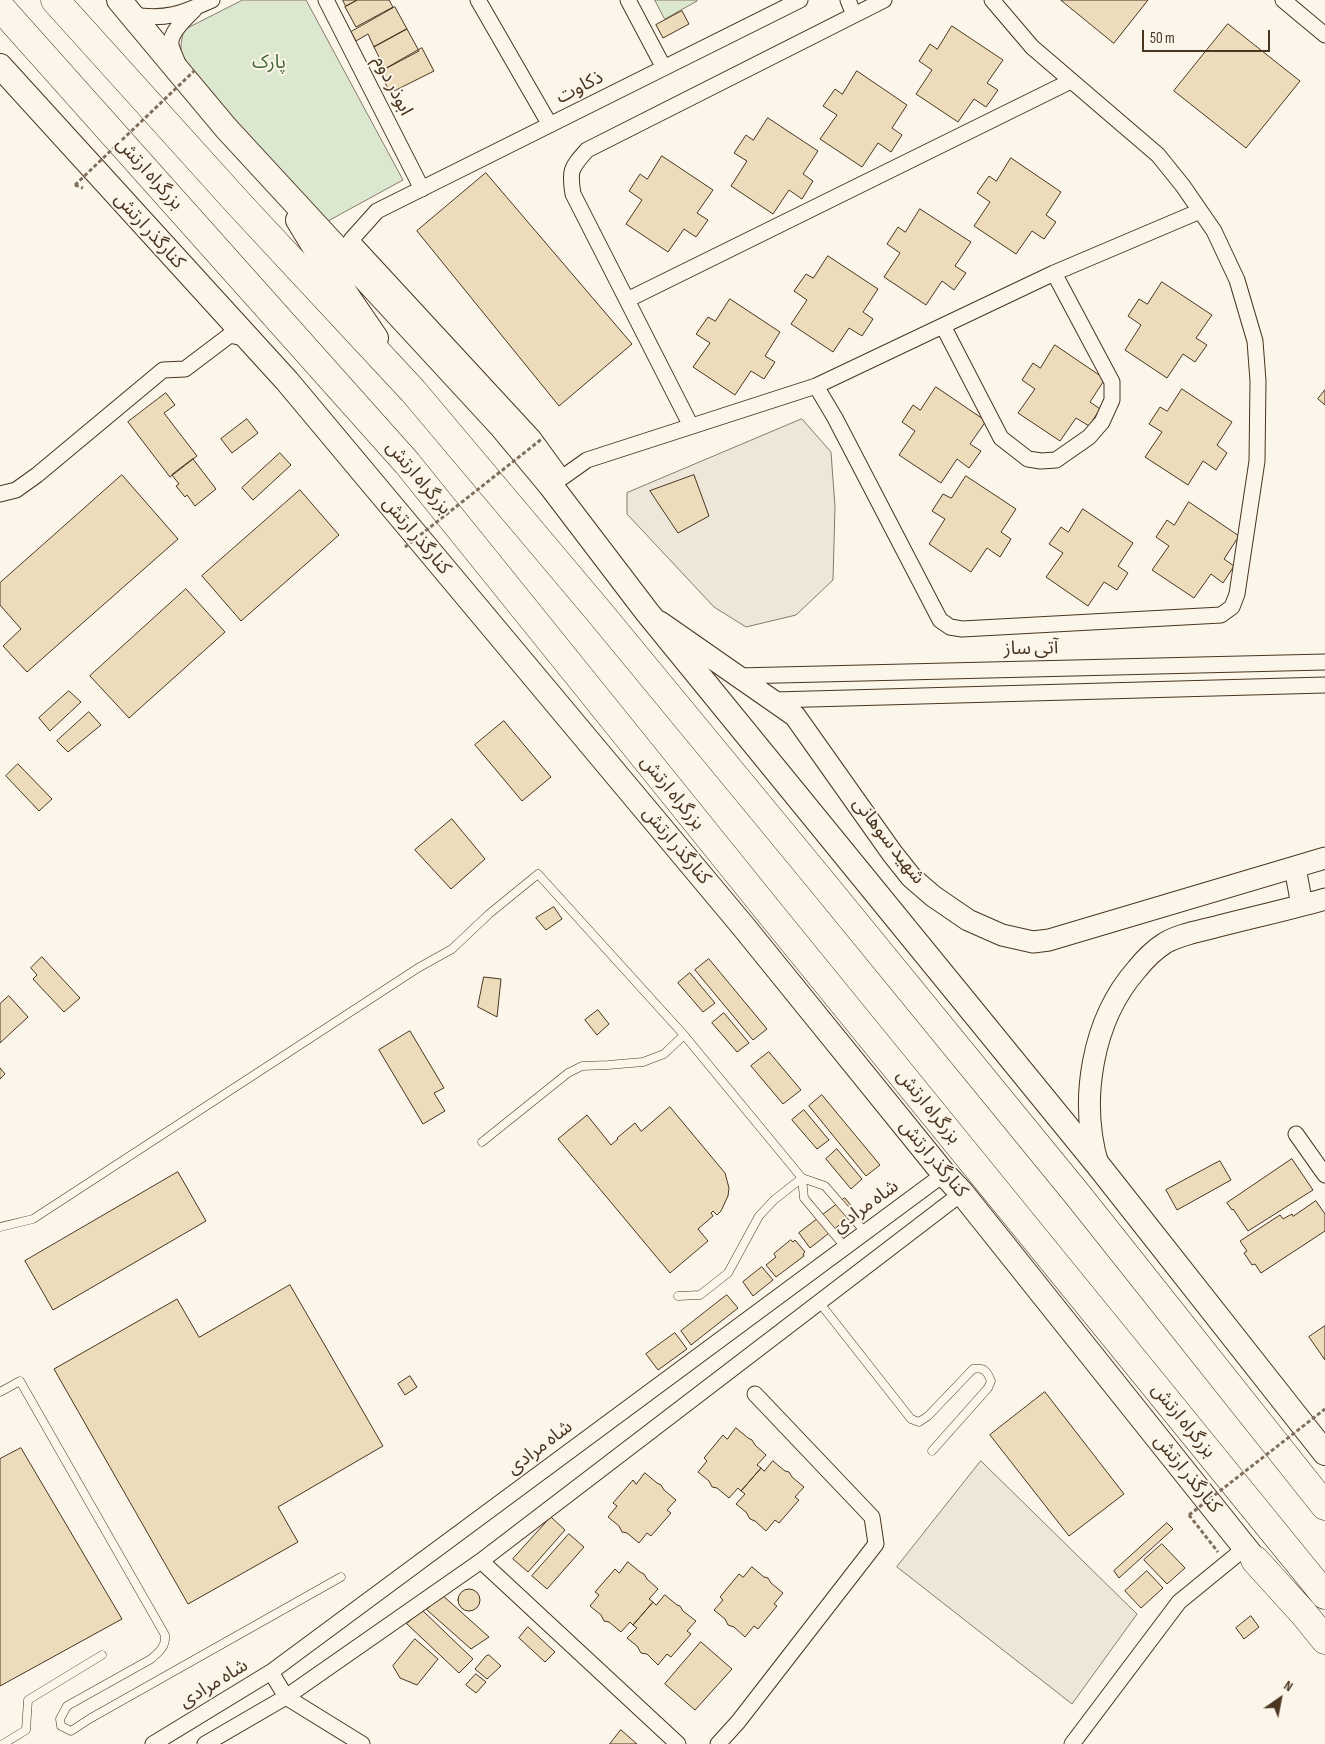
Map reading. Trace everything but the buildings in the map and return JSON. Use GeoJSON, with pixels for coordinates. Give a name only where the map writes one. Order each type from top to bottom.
{"type":"FeatureCollection","features":[{"type":"Feature","properties":{"kind":"highway"},"geometry":{"type":"LineString","coordinates":[[55,0],[246,212],[413,391],[600,613],[835,898],[1070,1186],[1325,1506]]}},
{"type":"Feature","properties":{"kind":"highway","name":"بزرگراه ارتش"},"geometry":{"type":"LineString","coordinates":[[0,7],[407,464],[1325,1595]]}},
{"type":"Feature","properties":{"kind":"highway"},"geometry":{"type":"LineString","coordinates":[[1250,1554],[1325,1640]]}},
{"type":"Feature","properties":{"kind":"main road"},"geometry":{"type":"LineString","coordinates":[[126,7],[188,72],[226,128],[299,222],[318,253],[413,391]]}},
{"type":"Feature","properties":{"kind":"main road","name":"کنارگذر ارتش"},"geometry":{"type":"LineString","coordinates":[[0,66],[305,404],[743,926],[944,1174],[962,1193],[1325,1648]]}},
{"type":"Feature","properties":{"kind":"main road"},"geometry":{"type":"LineString","coordinates":[[226,128],[501,426],[556,482],[647,612],[1098,1165],[1323,1446]]}},
{"type":"Feature","properties":{"kind":"main road","name":"شهید سوهانی"},"geometry":{"type":"LineString","coordinates":[[647,612],[795,716],[874,828],[911,876],[933,896],[968,920],[1002,935],[1033,942],[1049,940],[1325,858]]}},
{"type":"Feature","properties":{"kind":"main road"},"geometry":{"type":"LineString","coordinates":[[1295,868],[1302,905]]}},
{"type":"Feature","properties":{"kind":"main road"},"geometry":{"type":"LineString","coordinates":[[1098,1165],[1092,1145],[1090,1125],[1091,1081],[1095,1056],[1102,1027],[1108,1012],[1122,987],[1134,972],[1149,955],[1166,942],[1188,934],[1325,899]]}},
{"type":"Feature","properties":{"kind":"main road"},"geometry":{"type":"LineString","coordinates":[[908,1083],[1027,1275]]}},
{"type":"Feature","properties":{"kind":"street"},"geometry":{"type":"LineString","coordinates":[[126,7],[150,18],[164,17],[182,13],[212,0]]}},
{"type":"Feature","properties":{"kind":"street","name":"ابوذر دوم"},"geometry":{"type":"LineString","coordinates":[[326,0],[422,189]]}},
{"type":"Feature","properties":{"kind":"street"},"geometry":{"type":"LineString","coordinates":[[478,0],[550,125]]}},
{"type":"Feature","properties":{"kind":"street"},"geometry":{"type":"LineString","coordinates":[[628,0],[664,68]]}},
{"type":"Feature","properties":{"kind":"street"},"geometry":{"type":"LineString","coordinates":[[848,0],[854,15]]}},
{"type":"Feature","properties":{"kind":"street"},"geometry":{"type":"LineString","coordinates":[[691,426],[573,194],[570,175],[575,163],[587,150],[884,0]]}},
{"type":"Feature","properties":{"kind":"street"},"geometry":{"type":"LineString","coordinates":[[816,386],[835,418],[940,620],[950,627],[962,629],[1222,614],[1232,607],[1237,594],[1257,461],[1258,380],[1256,340],[1238,280],[1214,231],[1158,154],[1032,47],[992,0]]}},
{"type":"Feature","properties":{"kind":"street"},"geometry":{"type":"LineString","coordinates":[[1283,0],[1325,35]]}},
{"type":"Feature","properties":{"kind":"street","name":"ذکاوت"},"geometry":{"type":"LineString","coordinates":[[556,482],[533,438],[351,240],[378,212],[792,2]]}},
{"type":"Feature","properties":{"kind":"street"},"geometry":{"type":"LineString","coordinates":[[188,72],[170,43],[174,33],[196,7]]}},
{"type":"Feature","properties":{"kind":"street"},"geometry":{"type":"LineString","coordinates":[[627,300],[1072,81]]}},
{"type":"Feature","properties":{"kind":"street"},"geometry":{"type":"LineString","coordinates":[[556,482],[587,460],[816,386],[1054,273],[1200,211]]}},
{"type":"Feature","properties":{"kind":"street"},"geometry":{"type":"LineString","coordinates":[[943,326],[1001,438],[1028,459],[1041,461],[1056,460],[1089,437],[1102,422],[1112,400],[1112,382],[1054,273]]}},
{"type":"Feature","properties":{"kind":"street"},"geometry":{"type":"LineString","coordinates":[[0,494],[16,490],[37,475],[162,370],[185,369],[230,335],[248,340]]}},
{"type":"Feature","properties":{"kind":"street","name":"آتی ساز"},"geometry":{"type":"LineString","coordinates":[[737,676],[1325,662]]}},
{"type":"Feature","properties":{"kind":"street"},"geometry":{"type":"LineString","coordinates":[[816,674],[808,681],[808,690],[818,699]]}},
{"type":"Feature","properties":{"kind":"street"},"geometry":{"type":"LineString","coordinates":[[774,700],[1325,685]]}},
{"type":"Feature","properties":{"kind":"street"},"geometry":{"type":"LineString","coordinates":[[1296,1134],[1325,1175]]}},
{"type":"Feature","properties":{"kind":"street","name":"شاه مرادی"},"geometry":{"type":"LineString","coordinates":[[161,1742],[271,1672],[944,1174]]}},
{"type":"Feature","properties":{"kind":"street"},"geometry":{"type":"LineString","coordinates":[[205,1744],[286,1696],[481,1561],[962,1193]]}},
{"type":"Feature","properties":{"kind":"street"},"geometry":{"type":"LineString","coordinates":[[718,1744],[738,1722],[876,1544],[872,1517],[755,1394]]}},
{"type":"Feature","properties":{"kind":"street"},"geometry":{"type":"LineString","coordinates":[[1072,1744],[1178,1602],[1250,1554]]}},
{"type":"Feature","properties":{"kind":"street"},"geometry":{"type":"LineString","coordinates":[[481,1561],[678,1744]]}},
{"type":"Feature","properties":{"kind":"street"},"geometry":{"type":"LineString","coordinates":[[271,1672],[286,1696],[362,1744]]}},
{"type":"Feature","properties":{"kind":"lane"},"geometry":{"type":"LineString","coordinates":[[0,1227],[34,1219],[418,968],[452,949],[489,914],[538,874],[684,1035],[802,1178],[824,1186],[865,1232]]}},
{"type":"Feature","properties":{"kind":"lane"},"geometry":{"type":"LineString","coordinates":[[482,1142],[568,1072],[582,1066],[608,1066],[643,1062],[664,1054],[684,1035]]}},
{"type":"Feature","properties":{"kind":"lane"},"geometry":{"type":"LineString","coordinates":[[802,1178],[804,1198],[845,1247]]}},
{"type":"Feature","properties":{"kind":"lane"},"geometry":{"type":"LineString","coordinates":[[678,1296],[700,1294],[728,1273],[759,1216],[774,1200],[802,1178]]}},
{"type":"Feature","properties":{"kind":"lane"},"geometry":{"type":"LineString","coordinates":[[820,1302],[911,1419],[919,1422],[928,1416],[973,1370],[980,1368],[987,1371],[992,1381],[988,1388],[932,1451]]}},
{"type":"Feature","properties":{"kind":"lane"},"geometry":{"type":"LineString","coordinates":[[0,1392],[20,1380],[165,1635],[165,1641],[161,1650],[151,1659],[67,1706],[60,1719],[61,1726],[67,1730],[71,1731],[341,1577]]}},
{"type":"Feature","properties":{"kind":"lane"},"geometry":{"type":"LineString","coordinates":[[3,1744],[26,1730],[28,1700],[102,1655]]}},
{"type":"Feature","properties":{"kind":"path"},"geometry":{"type":"LineString","coordinates":[[75,185],[188,72]]}},
{"type":"Feature","properties":{"kind":"path"},"geometry":{"type":"LineString","coordinates":[[405,547],[543,438]]}},
{"type":"Feature","properties":{"kind":"path"},"geometry":{"type":"LineString","coordinates":[[1211,1544],[1189,1515],[1325,1409]]}},
{"type":"Feature","properties":{"kind":"green space","name":"پارک"},"geometry":{"type":"Polygon","coordinates":[[[243,0],[306,0],[403,180],[328,221],[184,65],[181,48],[184,30],[243,0]]]}},
{"type":"Feature","properties":{"kind":"green space"},"geometry":{"type":"Polygon","coordinates":[[[655,0],[697,0],[697,1],[665,19],[655,0]]]}},
{"type":"Feature","properties":{"kind":"shaded area"},"geometry":{"type":"Polygon","coordinates":[[[802,419],[831,452],[835,507],[833,580],[796,615],[746,627],[714,607],[627,514],[627,493],[802,419]]]}},
{"type":"Feature","properties":{"kind":"shaded area"},"geometry":{"type":"Polygon","coordinates":[[[981,1461],[1137,1614],[1072,1704],[897,1567],[981,1461]]]}}]}
